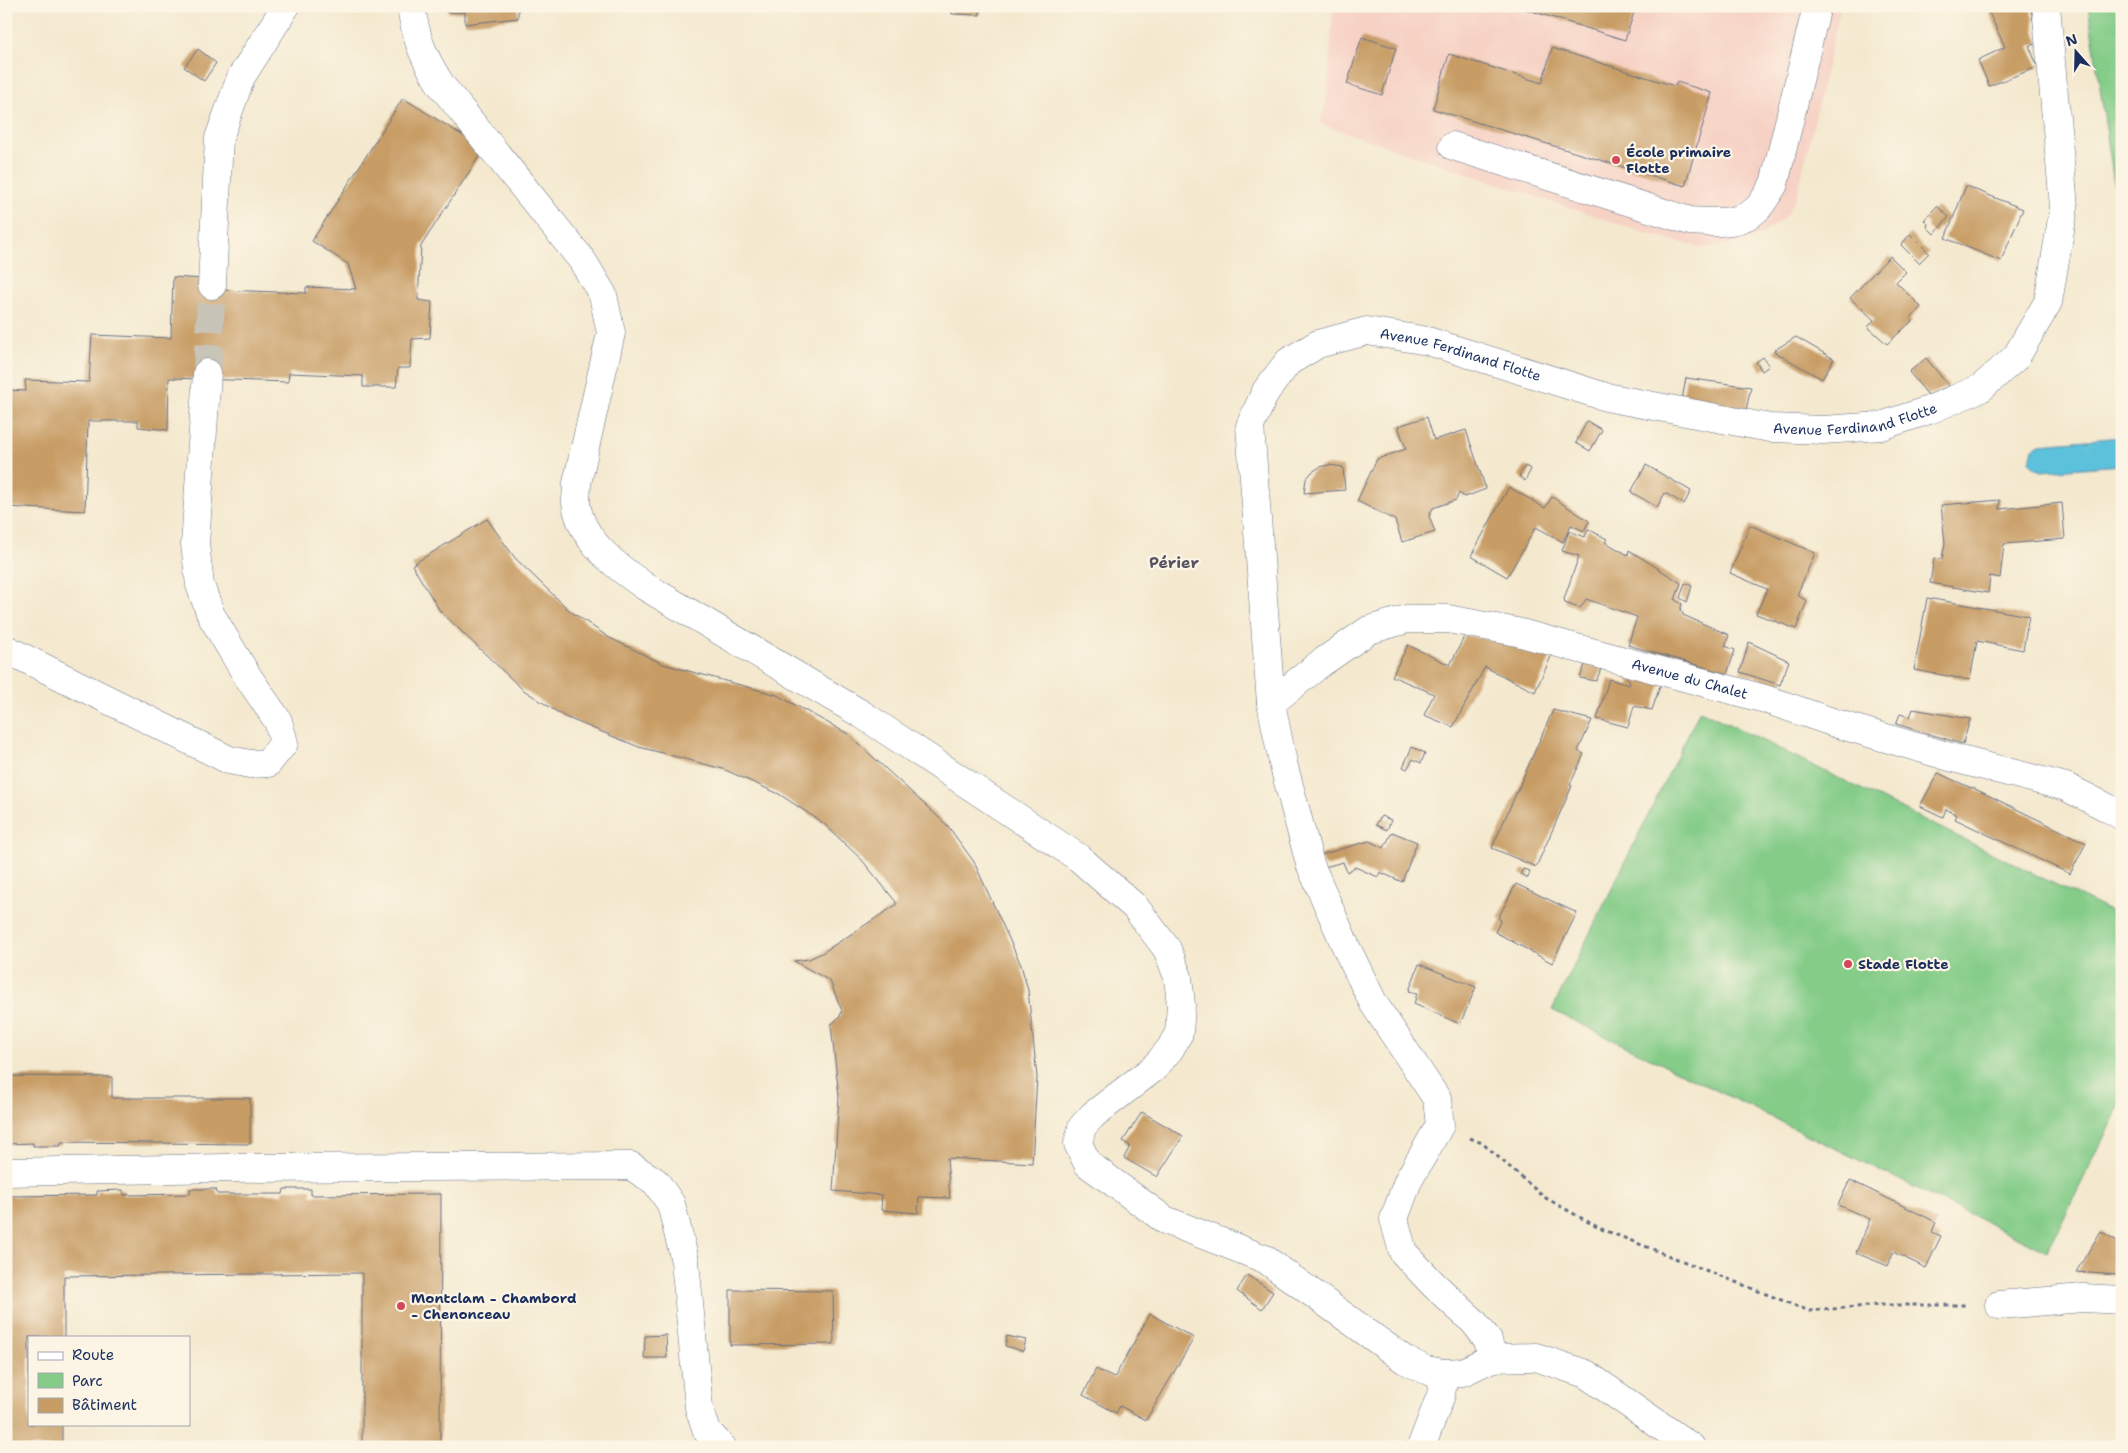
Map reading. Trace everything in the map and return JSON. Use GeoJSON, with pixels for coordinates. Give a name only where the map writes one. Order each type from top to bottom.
{"type":"FeatureCollection","features":[{"type":"Feature","properties":{"kind":"street"},"geometry":{"type":"LineString","coordinates":[[212,285],[219,138],[241,77],[286,6]]}},
{"type":"Feature","properties":{"kind":"street"},"geometry":{"type":"LineString","coordinates":[[411,6],[414,26],[424,57],[441,85],[582,260],[603,294],[611,333],[577,483],[576,503],[587,532],[614,565],[646,587],[863,715],[1079,858],[1135,907],[1167,949],[1178,978],[1181,1004],[1179,1032],[1170,1049],[1154,1068],[1093,1114],[1082,1127],[1078,1144],[1088,1164],[1165,1220],[1265,1259],[1405,1360],[1426,1370],[1444,1373],[1463,1372],[1492,1358],[1536,1357],[1586,1374],[1691,1447]]}},
{"type":"Feature","properties":{"kind":"street"},"geometry":{"type":"LineString","coordinates":[[1454,146],[1690,222],[1723,222],[1744,218],[1758,207],[1774,184],[1817,6]]}},
{"type":"Feature","properties":{"kind":"street","name":"Avenue Ferdinand Flotte"},"geometry":{"type":"LineString","coordinates":[[1440,1125],[1438,1099],[1374,1004],[1347,949],[1310,864],[1283,763],[1270,703],[1250,426],[1266,391],[1288,362],[1318,344],[1367,330],[1428,342],[1606,398],[1770,428],[1814,429],[1881,426],[1929,410],[1981,388],[2016,357],[2048,302],[2064,207],[2046,6]]}},
{"type":"Feature","properties":{"kind":"street"},"geometry":{"type":"LineString","coordinates":[[6,649],[229,760],[250,764],[268,763],[284,743],[278,721],[246,674],[212,615],[200,585],[196,544],[207,373]]}},
{"type":"Feature","properties":{"kind":"street","name":"Avenue du Chalet"},"geometry":{"type":"LineString","coordinates":[[1270,703],[1321,663],[1370,630],[1407,619],[1448,619],[1517,632],[1765,699],[1835,723],[2066,787],[2122,816]]}},
{"type":"Feature","properties":{"kind":"street"},"geometry":{"type":"LineString","coordinates":[[1440,1125],[1408,1181],[1394,1219],[1403,1252],[1434,1285],[1474,1322],[1488,1340],[1492,1358]]}},
{"type":"Feature","properties":{"kind":"street"},"geometry":{"type":"LineString","coordinates":[[6,1172],[227,1168],[631,1166],[656,1182],[671,1204],[684,1260],[699,1408],[707,1432],[722,1447]]}},
{"type":"Feature","properties":{"kind":"street"},"geometry":{"type":"LineString","coordinates":[[1998,1305],[2083,1298],[2122,1300]]}},
{"type":"Feature","properties":{"kind":"street"},"geometry":{"type":"LineString","coordinates":[[1421,1447],[1440,1395],[1444,1373]]}},
{"type":"Feature","properties":{"kind":"path"},"geometry":{"type":"LineString","coordinates":[[1440,1125],[1482,1143],[1544,1197],[1599,1228],[1809,1311],[1880,1305],[1998,1305]]}},
{"type":"Feature","properties":{"kind":"shaded area","name":"École primaire Flotte"},"geometry":{"type":"Polygon","coordinates":[[[1333,6],[1841,6],[1797,196],[1787,215],[1763,234],[1738,243],[1701,248],[1642,232],[1320,124],[1327,97],[1333,6]]]}},
{"type":"Feature","properties":{"kind":"green space"},"geometry":{"type":"Polygon","coordinates":[[[2088,6],[2122,6],[2122,238],[2088,6]]]}},
{"type":"Feature","properties":{"kind":"green space","name":"Stade Flotte"},"geometry":{"type":"Polygon","coordinates":[[[1700,710],[2122,917],[2122,1101],[2047,1252],[1552,1010],[1700,710]]]}},
{"type":"Feature","properties":{"kind":"water"},"geometry":{"type":"Polygon","coordinates":[[[2122,437],[2122,465],[2042,471],[2035,468],[2030,462],[2033,448],[2040,444],[2122,437]]]}},
{"type":"Feature","properties":{"kind":"building"},"geometry":{"type":"Polygon","coordinates":[[[447,6],[518,6],[518,18],[465,24],[465,12],[448,13],[447,6]]]}},
{"type":"Feature","properties":{"kind":"building"},"geometry":{"type":"Polygon","coordinates":[[[952,6],[980,6],[980,15],[952,14],[952,6]]]}},
{"type":"Feature","properties":{"kind":"building"},"geometry":{"type":"Polygon","coordinates":[[[1523,6],[1636,6],[1625,40],[1522,8],[1523,6]]]}},
{"type":"Feature","properties":{"kind":"building"},"geometry":{"type":"Polygon","coordinates":[[[1986,6],[2030,6],[2038,43],[2029,46],[2038,67],[1989,86],[1978,60],[2005,47],[1986,6]]]}},
{"type":"Feature","properties":{"kind":"building"},"geometry":{"type":"Polygon","coordinates":[[[1362,37],[1396,48],[1382,95],[1347,84],[1362,37]]]}},
{"type":"Feature","properties":{"kind":"building"},"geometry":{"type":"Polygon","coordinates":[[[1552,48],[1675,86],[1677,82],[1712,93],[1685,186],[1433,109],[1449,54],[1542,83],[1552,48]]]}},
{"type":"Feature","properties":{"kind":"building"},"geometry":{"type":"Polygon","coordinates":[[[198,49],[216,63],[204,81],[184,67],[198,49]]]}},
{"type":"Feature","properties":{"kind":"building"},"geometry":{"type":"Polygon","coordinates":[[[403,98],[484,149],[421,246],[418,300],[432,302],[430,338],[412,339],[410,368],[398,368],[396,387],[363,387],[363,376],[289,373],[288,382],[169,378],[168,430],[138,427],[138,421],[88,421],[85,511],[6,507],[6,390],[26,391],[25,380],[89,382],[92,335],[171,338],[173,277],[203,279],[221,290],[306,293],[306,287],[356,289],[348,264],[312,241],[403,98]]]}},
{"type":"Feature","properties":{"kind":"building"},"geometry":{"type":"Polygon","coordinates":[[[1966,186],[2023,209],[2001,261],[1945,238],[1966,186]]]}},
{"type":"Feature","properties":{"kind":"building"},"geometry":{"type":"Polygon","coordinates":[[[1937,206],[1949,217],[1934,234],[1927,227],[1928,224],[1924,220],[1937,206]]]}},
{"type":"Feature","properties":{"kind":"building"},"geometry":{"type":"Polygon","coordinates":[[[1910,234],[1929,253],[1919,263],[1901,245],[1910,234]]]}},
{"type":"Feature","properties":{"kind":"building"},"geometry":{"type":"Polygon","coordinates":[[[1890,256],[1906,272],[1896,282],[1921,307],[1910,319],[1912,321],[1887,344],[1868,327],[1874,320],[1850,298],[1890,256]]]}},
{"type":"Feature","properties":{"kind":"building"},"geometry":{"type":"Polygon","coordinates":[[[1796,337],[1834,359],[1822,379],[1773,351],[1796,337]]]}},
{"type":"Feature","properties":{"kind":"building"},"geometry":{"type":"Polygon","coordinates":[[[1763,357],[1769,366],[1762,371],[1756,362],[1763,357]]]}},
{"type":"Feature","properties":{"kind":"building"},"geometry":{"type":"Polygon","coordinates":[[[1926,358],[1949,386],[1928,395],[1909,372],[1926,358]]]}},
{"type":"Feature","properties":{"kind":"building"},"geometry":{"type":"Polygon","coordinates":[[[1686,378],[1751,387],[1746,410],[1682,400],[1686,378]]]}},
{"type":"Feature","properties":{"kind":"building"},"geometry":{"type":"Polygon","coordinates":[[[1427,417],[1434,440],[1466,430],[1486,489],[1465,497],[1459,493],[1456,500],[1433,508],[1429,516],[1435,532],[1402,542],[1395,520],[1357,501],[1377,459],[1406,449],[1398,426],[1427,417]]]}},
{"type":"Feature","properties":{"kind":"building"},"geometry":{"type":"Polygon","coordinates":[[[1587,421],[1602,430],[1590,451],[1576,443],[1587,421]]]}},
{"type":"Feature","properties":{"kind":"building"},"geometry":{"type":"Polygon","coordinates":[[[1329,465],[1343,467],[1345,490],[1304,493],[1306,479],[1312,472],[1320,467],[1329,465]]]}},
{"type":"Feature","properties":{"kind":"building"},"geometry":{"type":"Polygon","coordinates":[[[1646,465],[1691,491],[1684,504],[1665,493],[1657,507],[1631,492],[1646,465]]]}},
{"type":"Feature","properties":{"kind":"building"},"geometry":{"type":"Polygon","coordinates":[[[1525,466],[1531,469],[1525,481],[1519,476],[1525,466]]]}},
{"type":"Feature","properties":{"kind":"building"},"geometry":{"type":"Polygon","coordinates":[[[1509,487],[1545,508],[1552,497],[1589,521],[1584,531],[1571,525],[1563,542],[1536,527],[1507,577],[1471,556],[1509,487]]]}},
{"type":"Feature","properties":{"kind":"building"},"geometry":{"type":"Polygon","coordinates":[[[2000,500],[1999,509],[2062,503],[2065,539],[2004,544],[2000,578],[1990,576],[1988,593],[1930,583],[1934,558],[1942,559],[1945,543],[1941,505],[2000,500]]]}},
{"type":"Feature","properties":{"kind":"building"},"geometry":{"type":"Polygon","coordinates":[[[487,519],[515,558],[569,610],[608,637],[663,664],[777,695],[848,734],[948,826],[974,862],[1021,965],[1028,990],[1037,1077],[1032,1163],[947,1158],[950,1198],[919,1197],[918,1213],[881,1210],[882,1195],[833,1191],[839,1096],[831,1025],[840,1016],[842,1011],[830,981],[794,961],[809,959],[822,953],[896,905],[896,902],[862,860],[823,823],[779,794],[723,769],[639,747],[565,717],[522,689],[440,611],[412,565],[487,519]]]}},
{"type":"Feature","properties":{"kind":"building"},"geometry":{"type":"Polygon","coordinates":[[[1750,525],[1815,553],[1797,595],[1807,601],[1796,629],[1756,614],[1767,589],[1730,573],[1750,525]]]}},
{"type":"Feature","properties":{"kind":"building"},"geometry":{"type":"Polygon","coordinates":[[[1588,529],[1607,539],[1605,542],[1628,555],[1629,550],[1681,583],[1675,600],[1682,604],[1680,611],[1683,615],[1729,635],[1725,646],[1735,650],[1727,674],[1628,645],[1637,617],[1586,599],[1579,608],[1565,603],[1564,599],[1579,556],[1562,551],[1569,531],[1585,537],[1588,529]]]}},
{"type":"Feature","properties":{"kind":"building"},"geometry":{"type":"Polygon","coordinates":[[[1685,583],[1692,586],[1687,602],[1680,598],[1685,583]]]}},
{"type":"Feature","properties":{"kind":"building"},"geometry":{"type":"Polygon","coordinates":[[[1927,598],[2029,616],[2023,650],[1977,641],[1970,680],[1914,670],[1927,598]]]}},
{"type":"Feature","properties":{"kind":"building"},"geometry":{"type":"Polygon","coordinates":[[[1465,635],[1553,652],[1535,692],[1485,667],[1453,727],[1424,715],[1434,694],[1392,676],[1408,645],[1450,665],[1465,635]]]}},
{"type":"Feature","properties":{"kind":"building"},"geometry":{"type":"Polygon","coordinates":[[[1749,642],[1789,661],[1780,685],[1740,672],[1749,642]]]}},
{"type":"Feature","properties":{"kind":"building"},"geometry":{"type":"Polygon","coordinates":[[[1586,662],[1602,667],[1596,681],[1580,678],[1586,662]]]}},
{"type":"Feature","properties":{"kind":"building"},"geometry":{"type":"Polygon","coordinates":[[[1627,675],[1661,683],[1652,710],[1634,706],[1628,727],[1597,719],[1609,679],[1629,685],[1630,681],[1627,675]]]}},
{"type":"Feature","properties":{"kind":"building"},"geometry":{"type":"Polygon","coordinates":[[[1913,709],[1970,719],[1963,744],[1896,724],[1900,714],[1910,717],[1913,709]]]}},
{"type":"Feature","properties":{"kind":"building"},"geometry":{"type":"Polygon","coordinates":[[[1553,710],[1592,720],[1578,751],[1584,754],[1570,785],[1572,786],[1536,867],[1492,848],[1553,710]]]}},
{"type":"Feature","properties":{"kind":"building"},"geometry":{"type":"Polygon","coordinates":[[[1412,747],[1425,753],[1421,763],[1413,759],[1407,769],[1403,767],[1412,747]]]}},
{"type":"Feature","properties":{"kind":"building"},"geometry":{"type":"Polygon","coordinates":[[[1938,773],[2086,843],[2070,874],[1955,819],[1957,815],[1946,809],[1943,817],[1920,806],[1938,773]]]}},
{"type":"Feature","properties":{"kind":"building"},"geometry":{"type":"Polygon","coordinates":[[[1381,816],[1391,820],[1387,830],[1376,825],[1381,816]]]}},
{"type":"Feature","properties":{"kind":"building"},"geometry":{"type":"Polygon","coordinates":[[[1392,832],[1417,842],[1402,882],[1380,872],[1378,877],[1355,867],[1347,872],[1343,862],[1325,867],[1320,855],[1369,841],[1384,848],[1392,832]]]}},
{"type":"Feature","properties":{"kind":"building"},"geometry":{"type":"Polygon","coordinates":[[[1523,869],[1530,871],[1528,878],[1520,874],[1523,869]]]}},
{"type":"Feature","properties":{"kind":"building"},"geometry":{"type":"Polygon","coordinates":[[[1516,884],[1577,913],[1552,963],[1495,932],[1501,920],[1498,918],[1516,884]]]}},
{"type":"Feature","properties":{"kind":"building"},"geometry":{"type":"Polygon","coordinates":[[[1419,964],[1476,987],[1460,1024],[1414,1004],[1417,993],[1409,991],[1419,964]]]}},
{"type":"Feature","properties":{"kind":"building"},"geometry":{"type":"Polygon","coordinates":[[[6,1076],[112,1077],[112,1098],[250,1098],[250,1144],[61,1142],[61,1146],[33,1146],[33,1143],[6,1144],[6,1076]]]}},
{"type":"Feature","properties":{"kind":"building"},"geometry":{"type":"Polygon","coordinates":[[[1142,1112],[1183,1136],[1157,1177],[1124,1158],[1130,1146],[1123,1141],[1142,1112]]]}},
{"type":"Feature","properties":{"kind":"building"},"geometry":{"type":"Polygon","coordinates":[[[1850,1180],[1936,1222],[1932,1232],[1941,1236],[1926,1268],[1893,1252],[1888,1266],[1856,1253],[1870,1219],[1838,1205],[1850,1180]]]}},
{"type":"Feature","properties":{"kind":"building","name":"Montclam - Chambord - Chenonceau"},"geometry":{"type":"Polygon","coordinates":[[[190,1189],[216,1189],[217,1194],[283,1194],[284,1189],[311,1189],[311,1195],[441,1194],[440,1447],[362,1447],[362,1273],[64,1276],[64,1336],[28,1336],[28,1426],[62,1426],[62,1447],[6,1447],[6,1196],[97,1195],[97,1191],[123,1190],[124,1195],[190,1194],[190,1189]]]}},
{"type":"Feature","properties":{"kind":"building"},"geometry":{"type":"Polygon","coordinates":[[[2101,1231],[2122,1244],[2122,1269],[2118,1275],[2076,1272],[2101,1231]]]}},
{"type":"Feature","properties":{"kind":"building"},"geometry":{"type":"Polygon","coordinates":[[[1247,1275],[1273,1292],[1262,1309],[1237,1291],[1247,1275]]]}},
{"type":"Feature","properties":{"kind":"building"},"geometry":{"type":"Polygon","coordinates":[[[730,1290],[833,1291],[834,1344],[730,1345],[730,1290]]]}},
{"type":"Feature","properties":{"kind":"building"},"geometry":{"type":"Polygon","coordinates":[[[1150,1314],[1194,1338],[1146,1420],[1120,1406],[1116,1413],[1083,1395],[1096,1369],[1114,1378],[1150,1314]]]}},
{"type":"Feature","properties":{"kind":"building"},"geometry":{"type":"Polygon","coordinates":[[[666,1335],[667,1358],[644,1358],[645,1336],[666,1335]]]}},
{"type":"Feature","properties":{"kind":"building"},"geometry":{"type":"Polygon","coordinates":[[[1007,1336],[1026,1340],[1023,1351],[1005,1346],[1007,1336]]]}},
{"type":"Feature","properties":{"kind":"tunnel"},"geometry":{"type":"LineString","coordinates":[[207,373],[212,285]]}},
{"type":"Feature","properties":{"kind":"place","name":"École primaire Flotte"},"geometry":{"type":"Point","coordinates":[1616,160]}},
{"type":"Feature","properties":{"kind":"place","name":"Stade Flotte"},"geometry":{"type":"Point","coordinates":[1848,964]}},
{"type":"Feature","properties":{"kind":"place","name":"Montclam - Chambord - Chenonceau"},"geometry":{"type":"Point","coordinates":[401,1306]}},
{"type":"Feature","properties":{"kind":"district","name":"Périer"},"geometry":{"type":"Point","coordinates":[1174,562]}}]}
